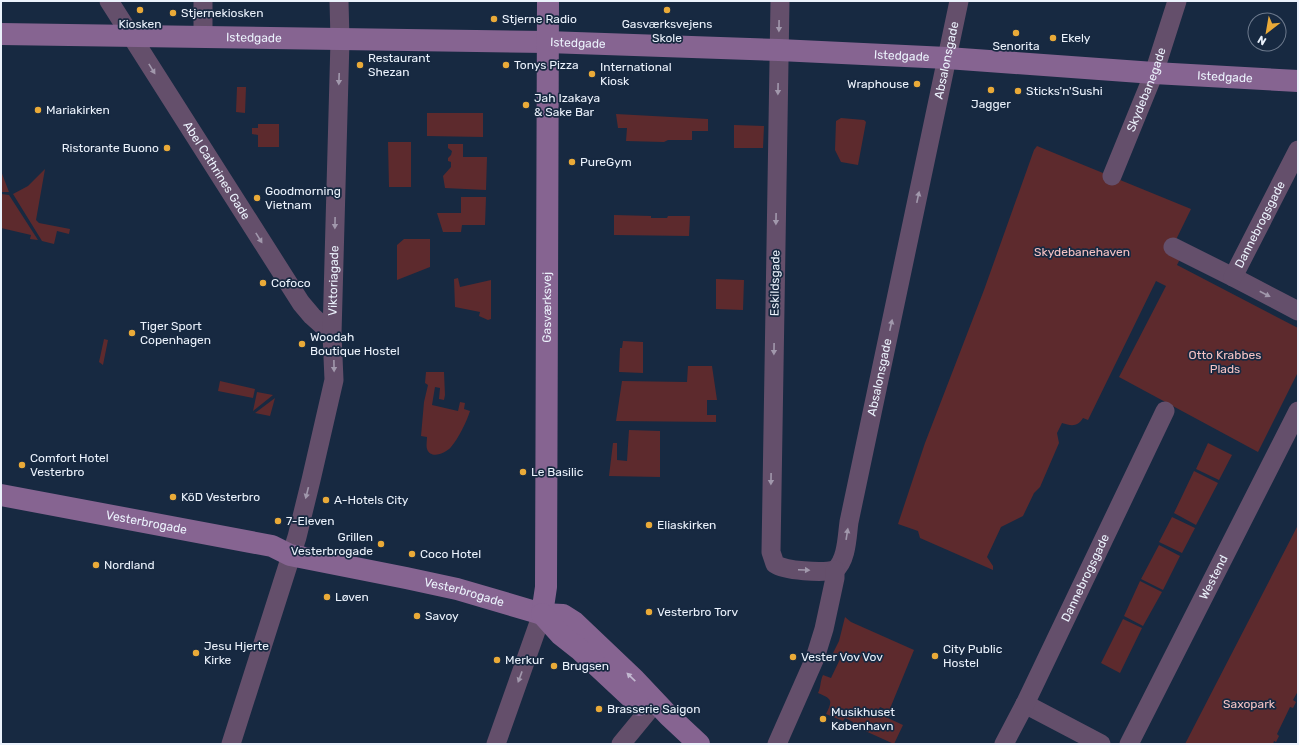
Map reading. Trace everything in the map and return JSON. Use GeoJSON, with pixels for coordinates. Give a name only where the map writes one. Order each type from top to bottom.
{"type":"FeatureCollection","features":[{"type":"Feature","properties":{"kind":"street","name":"Abel Cathrines Gade"},"geometry":{"type":"LineString","coordinates":[[109,1],[301,303],[312,316],[332,334]]}},
{"type":"Feature","properties":{"kind":"street"},"geometry":{"type":"LineString","coordinates":[[203,1],[203,38]]}},
{"type":"Feature","properties":{"kind":"street","name":"Viktoriagade"},"geometry":{"type":"LineString","coordinates":[[231,744],[296,537],[306,501],[334,380],[332,334],[340,40],[339,1]]}},
{"type":"Feature","properties":{"kind":"street","name":"Gasværksvej"},"geometry":{"type":"LineString","coordinates":[[542,614],[546,587],[548,1]]}},
{"type":"Feature","properties":{"kind":"street","name":"Eskildsgade"},"geometry":{"type":"LineString","coordinates":[[780,1],[770,544],[772,559],[775,564],[782,568],[794,570],[835,570]]}},
{"type":"Feature","properties":{"kind":"street","name":"Absalonsgade"},"geometry":{"type":"LineString","coordinates":[[777,744],[818,649],[835,578],[835,570],[840,564],[844,555],[849,522],[959,1]]}},
{"type":"Feature","properties":{"kind":"street","name":"Skydebanegade"},"geometry":{"type":"LineString","coordinates":[[1112,176],[1154,73],[1177,1]]}},
{"type":"Feature","properties":{"kind":"street","name":"Istedgade"},"geometry":{"type":"LineString","coordinates":[[1,34],[547,42],[779,50],[947,58],[1154,73],[1298,81]]}},
{"type":"Feature","properties":{"kind":"street","name":"Dannebrogsgade"},"geometry":{"type":"LineString","coordinates":[[1233,277],[1298,150]]}},
{"type":"Feature","properties":{"kind":"street"},"geometry":{"type":"LineString","coordinates":[[1173,247],[1298,311]]}},
{"type":"Feature","properties":{"kind":"street","name":"Westend"},"geometry":{"type":"LineString","coordinates":[[1129,744],[1298,411]]}},
{"type":"Feature","properties":{"kind":"street","name":"Dannebrogsgade"},"geometry":{"type":"LineString","coordinates":[[1004,744],[1025,704],[1165,412]]}},
{"type":"Feature","properties":{"kind":"street","name":"Vesterbrogade"},"geometry":{"type":"LineString","coordinates":[[1,495],[272,546],[290,555],[457,589],[542,614]]}},
{"type":"Feature","properties":{"kind":"street","name":"Vesterbrogade"},"geometry":{"type":"LineString","coordinates":[[1,508],[270,559],[290,555]]}},
{"type":"Feature","properties":{"kind":"street"},"geometry":{"type":"LineString","coordinates":[[496,744],[542,614],[560,634],[647,703],[669,716],[698,744]]}},
{"type":"Feature","properties":{"kind":"street"},"geometry":{"type":"LineString","coordinates":[[621,744],[647,703]]}},
{"type":"Feature","properties":{"kind":"street"},"geometry":{"type":"LineString","coordinates":[[647,703],[678,744]]}},
{"type":"Feature","properties":{"kind":"street"},"geometry":{"type":"LineString","coordinates":[[1025,704],[1101,744]]}},
{"type":"Feature","properties":{"kind":"green space"},"geometry":{"type":"Polygon","coordinates":[[[237,87],[246,87],[245,113],[236,112],[237,87]]]}},
{"type":"Feature","properties":{"kind":"green space"},"geometry":{"type":"Polygon","coordinates":[[[427,113],[483,113],[483,137],[427,136],[427,113]]]}},
{"type":"Feature","properties":{"kind":"green space"},"geometry":{"type":"Polygon","coordinates":[[[616,114],[708,119],[708,131],[692,131],[692,140],[668,140],[664,142],[626,141],[627,128],[618,128],[616,114]]]}},
{"type":"Feature","properties":{"kind":"green space"},"geometry":{"type":"Polygon","coordinates":[[[841,118],[864,120],[866,122],[858,165],[841,162],[835,150],[836,121],[841,118]]]}},
{"type":"Feature","properties":{"kind":"green space"},"geometry":{"type":"Polygon","coordinates":[[[258,124],[279,124],[279,147],[258,147],[258,135],[252,134],[252,128],[258,128],[258,124]]]}},
{"type":"Feature","properties":{"kind":"green space"},"geometry":{"type":"Polygon","coordinates":[[[734,125],[764,126],[763,148],[734,148],[734,125]]]}},
{"type":"Feature","properties":{"kind":"green space"},"geometry":{"type":"Polygon","coordinates":[[[388,142],[411,142],[411,187],[389,187],[388,142]]]}},
{"type":"Feature","properties":{"kind":"green space"},"geometry":{"type":"Polygon","coordinates":[[[448,144],[463,144],[463,157],[487,157],[486,190],[445,188],[443,176],[451,167],[451,162],[448,161],[448,158],[452,151],[448,148],[448,144]]]}},
{"type":"Feature","properties":{"kind":"green space","name":"Skydebanehaven"},"geometry":{"type":"Polygon","coordinates":[[[1037,146],[1191,209],[1170,252],[1181,257],[1177,265],[1298,328],[1298,372],[1258,452],[1119,377],[1166,286],[1156,281],[1088,420],[1083,418],[1079,423],[1074,425],[1062,423],[1057,433],[1059,443],[1040,487],[1034,493],[1023,516],[1001,527],[987,557],[993,566],[993,570],[920,538],[918,531],[898,524],[925,443],[984,290],[1034,150],[1037,146]]]}},
{"type":"Feature","properties":{"kind":"green space"},"geometry":{"type":"Polygon","coordinates":[[[45,169],[36,220],[39,223],[70,229],[69,234],[57,231],[54,244],[42,241],[13,194],[28,186],[45,169]]]}},
{"type":"Feature","properties":{"kind":"green space"},"geometry":{"type":"Polygon","coordinates":[[[1,171],[9,192],[1,192],[1,171]]]}},
{"type":"Feature","properties":{"kind":"green space"},"geometry":{"type":"Polygon","coordinates":[[[1,194],[9,195],[38,240],[30,239],[31,235],[1,228],[1,194]]]}},
{"type":"Feature","properties":{"kind":"green space"},"geometry":{"type":"Polygon","coordinates":[[[461,197],[486,197],[485,225],[462,225],[461,232],[443,232],[437,213],[461,213],[461,197]]]}},
{"type":"Feature","properties":{"kind":"green space"},"geometry":{"type":"Polygon","coordinates":[[[614,215],[651,216],[651,218],[690,216],[689,236],[614,235],[614,215]]]}},
{"type":"Feature","properties":{"kind":"green space"},"geometry":{"type":"Polygon","coordinates":[[[404,239],[430,239],[430,267],[397,280],[397,245],[404,239]]]}},
{"type":"Feature","properties":{"kind":"green space"},"geometry":{"type":"Polygon","coordinates":[[[458,278],[460,287],[491,280],[491,319],[488,320],[479,316],[480,312],[455,307],[454,279],[458,278]]]}},
{"type":"Feature","properties":{"kind":"green space"},"geometry":{"type":"Polygon","coordinates":[[[716,279],[744,280],[743,310],[716,309],[716,279]]]}},
{"type":"Feature","properties":{"kind":"green space"},"geometry":{"type":"Polygon","coordinates":[[[104,339],[108,340],[103,365],[99,362],[104,339]]]}},
{"type":"Feature","properties":{"kind":"green space"},"geometry":{"type":"Polygon","coordinates":[[[623,341],[643,342],[643,373],[619,372],[620,348],[622,348],[623,341]]]}},
{"type":"Feature","properties":{"kind":"green space"},"geometry":{"type":"Polygon","coordinates":[[[688,366],[712,366],[717,400],[707,400],[707,415],[716,415],[716,422],[616,421],[622,381],[687,382],[688,366]]]}},
{"type":"Feature","properties":{"kind":"green space"},"geometry":{"type":"Polygon","coordinates":[[[426,372],[444,372],[444,400],[439,399],[440,388],[435,387],[432,405],[458,411],[460,402],[465,403],[464,409],[470,411],[467,420],[454,444],[449,449],[435,455],[429,452],[427,448],[427,437],[421,436],[424,402],[428,385],[425,383],[426,372]]]}},
{"type":"Feature","properties":{"kind":"green space"},"geometry":{"type":"Polygon","coordinates":[[[220,381],[255,389],[253,398],[218,391],[220,381]]]}},
{"type":"Feature","properties":{"kind":"green space"},"geometry":{"type":"Polygon","coordinates":[[[257,392],[273,395],[253,411],[257,392]]]}},
{"type":"Feature","properties":{"kind":"green space"},"geometry":{"type":"Polygon","coordinates":[[[275,398],[270,416],[255,413],[275,398]]]}},
{"type":"Feature","properties":{"kind":"green space"},"geometry":{"type":"Polygon","coordinates":[[[629,430],[660,431],[660,477],[609,476],[613,443],[617,443],[617,460],[627,461],[629,430]]]}},
{"type":"Feature","properties":{"kind":"green space"},"geometry":{"type":"Polygon","coordinates":[[[1208,443],[1232,455],[1219,480],[1196,469],[1208,443]]]}},
{"type":"Feature","properties":{"kind":"green space"},"geometry":{"type":"Polygon","coordinates":[[[1194,471],[1218,483],[1196,525],[1174,513],[1194,471]]]}},
{"type":"Feature","properties":{"kind":"green space"},"geometry":{"type":"Polygon","coordinates":[[[1172,517],[1195,528],[1182,553],[1159,542],[1172,517]]]}},
{"type":"Feature","properties":{"kind":"green space","name":"Saxopark"},"geometry":{"type":"Polygon","coordinates":[[[1298,525],[1298,691],[1293,700],[1296,702],[1293,708],[1290,707],[1277,734],[1279,736],[1276,742],[1274,741],[1273,744],[1185,744],[1298,525]]]}},
{"type":"Feature","properties":{"kind":"green space"},"geometry":{"type":"Polygon","coordinates":[[[1159,545],[1180,556],[1163,590],[1141,579],[1159,545]]]}},
{"type":"Feature","properties":{"kind":"green space"},"geometry":{"type":"Polygon","coordinates":[[[1140,581],[1162,592],[1143,626],[1124,616],[1140,581]]]}},
{"type":"Feature","properties":{"kind":"green space"},"geometry":{"type":"Polygon","coordinates":[[[845,617],[851,622],[914,650],[889,711],[880,707],[877,713],[903,725],[894,744],[852,725],[853,722],[845,718],[843,721],[826,714],[830,706],[830,700],[818,693],[823,675],[831,678],[841,657],[833,653],[839,641],[845,617]]]}},
{"type":"Feature","properties":{"kind":"green space"},"geometry":{"type":"Polygon","coordinates":[[[1123,619],[1142,628],[1120,673],[1101,663],[1123,619]]]}},
{"type":"Feature","properties":{"kind":"place","name":"Kiosken"},"geometry":{"type":"Point","coordinates":[140,10]}},
{"type":"Feature","properties":{"kind":"place","name":"Gasværksvejens Skole"},"geometry":{"type":"Point","coordinates":[667,10]}},
{"type":"Feature","properties":{"kind":"place","name":"Stjernekiosken"},"geometry":{"type":"Point","coordinates":[173,13]}},
{"type":"Feature","properties":{"kind":"place","name":"Stjerne Radio"},"geometry":{"type":"Point","coordinates":[494,19]}},
{"type":"Feature","properties":{"kind":"place","name":"Senorita"},"geometry":{"type":"Point","coordinates":[1016,33]}},
{"type":"Feature","properties":{"kind":"place","name":"Ekely"},"geometry":{"type":"Point","coordinates":[1053,38]}},
{"type":"Feature","properties":{"kind":"place","name":"Restaurant Shezan"},"geometry":{"type":"Point","coordinates":[360,65]}},
{"type":"Feature","properties":{"kind":"place","name":"Tonys Pizza"},"geometry":{"type":"Point","coordinates":[506,65]}},
{"type":"Feature","properties":{"kind":"place","name":"International Kiosk"},"geometry":{"type":"Point","coordinates":[592,74]}},
{"type":"Feature","properties":{"kind":"place","name":"Wraphouse"},"geometry":{"type":"Point","coordinates":[917,84]}},
{"type":"Feature","properties":{"kind":"place","name":"Jagger"},"geometry":{"type":"Point","coordinates":[991,90]}},
{"type":"Feature","properties":{"kind":"place","name":"Sticks'n'Sushi"},"geometry":{"type":"Point","coordinates":[1018,91]}},
{"type":"Feature","properties":{"kind":"place","name":"Jah Izakaya & Sake Bar"},"geometry":{"type":"Point","coordinates":[526,105]}},
{"type":"Feature","properties":{"kind":"place","name":"Mariakirken"},"geometry":{"type":"Point","coordinates":[38,110]}},
{"type":"Feature","properties":{"kind":"place","name":"Ristorante Buono"},"geometry":{"type":"Point","coordinates":[167,148]}},
{"type":"Feature","properties":{"kind":"place","name":"PureGym"},"geometry":{"type":"Point","coordinates":[572,162]}},
{"type":"Feature","properties":{"kind":"place","name":"Goodmorning Vietnam"},"geometry":{"type":"Point","coordinates":[257,198]}},
{"type":"Feature","properties":{"kind":"place","name":"Cofoco"},"geometry":{"type":"Point","coordinates":[263,283]}},
{"type":"Feature","properties":{"kind":"place","name":"Tiger Sport Copenhagen"},"geometry":{"type":"Point","coordinates":[132,333]}},
{"type":"Feature","properties":{"kind":"place","name":"Woodah Boutique Hostel"},"geometry":{"type":"Point","coordinates":[302,344]}},
{"type":"Feature","properties":{"kind":"place","name":"Comfort Hotel Vesterbro"},"geometry":{"type":"Point","coordinates":[22,465]}},
{"type":"Feature","properties":{"kind":"place","name":"Le Basilic"},"geometry":{"type":"Point","coordinates":[523,472]}},
{"type":"Feature","properties":{"kind":"place","name":"KöD Vesterbro"},"geometry":{"type":"Point","coordinates":[173,497]}},
{"type":"Feature","properties":{"kind":"place","name":"A-Hotels City"},"geometry":{"type":"Point","coordinates":[326,500]}},
{"type":"Feature","properties":{"kind":"place","name":"7-Eleven"},"geometry":{"type":"Point","coordinates":[278,521]}},
{"type":"Feature","properties":{"kind":"place","name":"Eliaskirken"},"geometry":{"type":"Point","coordinates":[649,525]}},
{"type":"Feature","properties":{"kind":"place","name":"Grillen Vesterbrogade"},"geometry":{"type":"Point","coordinates":[381,544]}},
{"type":"Feature","properties":{"kind":"place","name":"Coco Hotel"},"geometry":{"type":"Point","coordinates":[412,554]}},
{"type":"Feature","properties":{"kind":"place","name":"Nordland"},"geometry":{"type":"Point","coordinates":[96,565]}},
{"type":"Feature","properties":{"kind":"place","name":"Løven"},"geometry":{"type":"Point","coordinates":[327,597]}},
{"type":"Feature","properties":{"kind":"place","name":"Vesterbro Torv"},"geometry":{"type":"Point","coordinates":[649,612]}},
{"type":"Feature","properties":{"kind":"place","name":"Savoy"},"geometry":{"type":"Point","coordinates":[417,616]}},
{"type":"Feature","properties":{"kind":"place","name":"Jesu Hjerte Kirke"},"geometry":{"type":"Point","coordinates":[196,653]}},
{"type":"Feature","properties":{"kind":"place","name":"City Public Hostel"},"geometry":{"type":"Point","coordinates":[935,656]}},
{"type":"Feature","properties":{"kind":"place","name":"Vester Vov Vov"},"geometry":{"type":"Point","coordinates":[793,657]}},
{"type":"Feature","properties":{"kind":"place","name":"Merkur"},"geometry":{"type":"Point","coordinates":[497,660]}},
{"type":"Feature","properties":{"kind":"place","name":"Brugsen"},"geometry":{"type":"Point","coordinates":[554,666]}},
{"type":"Feature","properties":{"kind":"place","name":"Brasserie Saigon"},"geometry":{"type":"Point","coordinates":[599,709]}},
{"type":"Feature","properties":{"kind":"place","name":"Musikhuset København"},"geometry":{"type":"Point","coordinates":[823,719]}},
{"type":"Feature","properties":{"kind":"park label","name":"Otto Krabbes Plads"},"geometry":{"type":"Point","coordinates":[1225,362]}}]}
